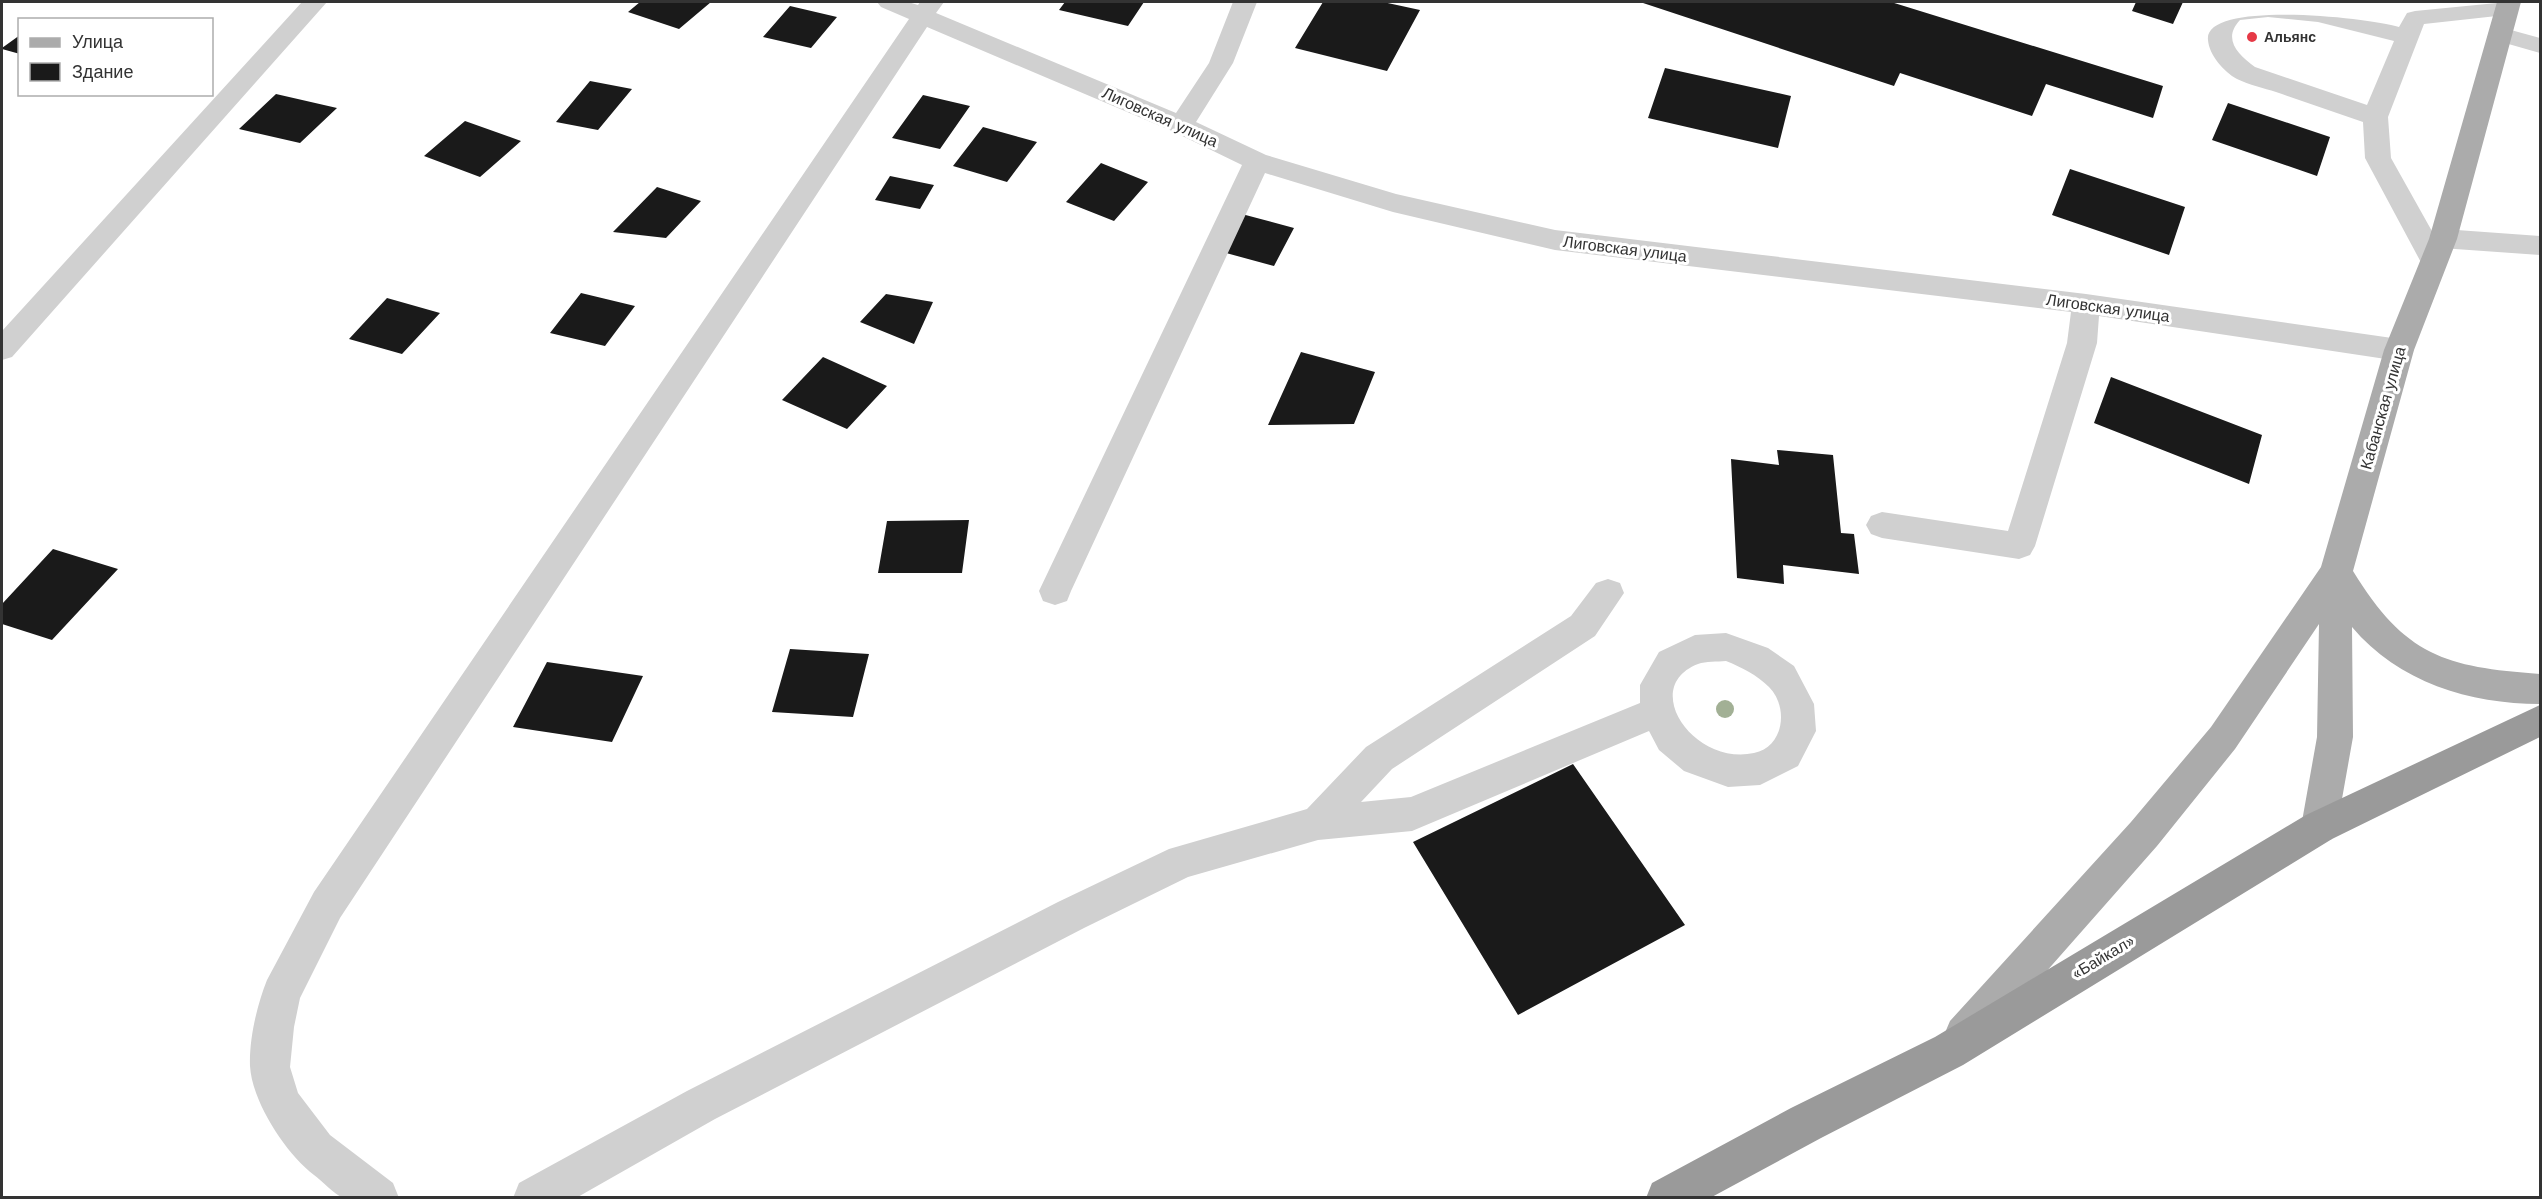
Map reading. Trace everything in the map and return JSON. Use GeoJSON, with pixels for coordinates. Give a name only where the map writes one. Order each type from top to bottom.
{"type":"FeatureCollection","features":[{"type":"Feature","properties":{"kind":"highway","name":"«Байкал»"},"geometry":{"type":"LineString","coordinates":[[1667,1197],[1806,1123],[1949,1051],[2319,827],[2541,720]]}},
{"type":"Feature","properties":{"kind":"main road","name":"Кабанская улица"},"geometry":{"type":"LineString","coordinates":[[2319,827],[2335,737],[2336,572],[2399,350],[2438,250],[2505,15]]}},
{"type":"Feature","properties":{"kind":"main road"},"geometry":{"type":"LineString","coordinates":[[1949,1051],[2144,834],[2223,738],[2336,572],[2361,613],[2391,645],[2418,664],[2454,678],[2516,689],[2541,689]]}},
{"type":"Feature","properties":{"kind":"street"},"geometry":{"type":"LineString","coordinates":[[2,349],[315,2]]}},
{"type":"Feature","properties":{"kind":"street","name":"Лиговская улица"},"geometry":{"type":"LineString","coordinates":[[889,2],[927,8],[1257,161],[1393,203],[1555,240],[2086,304],[2399,350]]}},
{"type":"Feature","properties":{"kind":"street"},"geometry":{"type":"LineString","coordinates":[[1181,125],[1221,63],[1245,2]]}},
{"type":"Feature","properties":{"kind":"street"},"geometry":{"type":"LineString","coordinates":[[2375,117],[2246,73],[2234,64],[2222,50],[2220,34],[2224,22],[2238,8],[2271,3],[2309,5],[2407,37]]}},
{"type":"Feature","properties":{"kind":"street"},"geometry":{"type":"LineString","coordinates":[[378,1197],[315,1150],[281,1104],[270,1067],[274,1027],[281,994],[327,905],[927,8]]}},
{"type":"Feature","properties":{"kind":"street"},"geometry":{"type":"LineString","coordinates":[[2541,46],[2505,15],[2415,18],[2375,117],[2378,158],[2438,250],[2541,246]]}},
{"type":"Feature","properties":{"kind":"street"},"geometry":{"type":"LineString","coordinates":[[1055,591],[1257,161]]}},
{"type":"Feature","properties":{"kind":"street"},"geometry":{"type":"LineString","coordinates":[[1882,525],[2019,546],[2082,343],[2086,304]]}},
{"type":"Feature","properties":{"kind":"street"},"geometry":{"type":"LineString","coordinates":[[1318,823],[1379,758],[1583,626],[1608,593]]}},
{"type":"Feature","properties":{"kind":"street"},"geometry":{"type":"LineString","coordinates":[[534,1197],[702,1105],[1071,915],[1182,861],[1318,823],[1412,814],[1657,712]]}},
{"type":"Feature","properties":{"kind":"building"},"geometry":{"type":"Polygon","coordinates":[[[640,2],[711,2],[679,29],[628,12],[640,2]]]}},
{"type":"Feature","properties":{"kind":"building"},"geometry":{"type":"Polygon","coordinates":[[[1065,2],[1144,2],[1128,26],[1059,10],[1065,2]]]}},
{"type":"Feature","properties":{"kind":"building"},"geometry":{"type":"Polygon","coordinates":[[[1323,2],[1383,2],[1420,10],[1387,71],[1295,48],[1323,2]]]}},
{"type":"Feature","properties":{"kind":"building"},"geometry":{"type":"Polygon","coordinates":[[[1640,2],[1891,2],[2163,86],[2153,118],[2046,84],[2032,116],[1900,73],[1894,86],[1640,2]]]}},
{"type":"Feature","properties":{"kind":"building"},"geometry":{"type":"Polygon","coordinates":[[[2136,2],[2183,2],[2173,24],[2132,11],[2136,2]]]}},
{"type":"Feature","properties":{"kind":"building"},"geometry":{"type":"Polygon","coordinates":[[[790,6],[837,17],[811,48],[763,37],[790,6]]]}},
{"type":"Feature","properties":{"kind":"building"},"geometry":{"type":"Polygon","coordinates":[[[18,36],[18,53],[2,48],[18,36]]]}},
{"type":"Feature","properties":{"kind":"building"},"geometry":{"type":"Polygon","coordinates":[[[1665,68],[1791,96],[1778,148],[1648,118],[1665,68]]]}},
{"type":"Feature","properties":{"kind":"building"},"geometry":{"type":"Polygon","coordinates":[[[590,81],[632,89],[598,130],[556,122],[590,81]]]}},
{"type":"Feature","properties":{"kind":"building"},"geometry":{"type":"Polygon","coordinates":[[[276,94],[337,108],[300,143],[239,129],[276,94]]]}},
{"type":"Feature","properties":{"kind":"building"},"geometry":{"type":"Polygon","coordinates":[[[923,95],[970,106],[940,149],[892,138],[923,95]]]}},
{"type":"Feature","properties":{"kind":"building"},"geometry":{"type":"Polygon","coordinates":[[[2228,103],[2330,137],[2317,176],[2212,140],[2228,103]]]}},
{"type":"Feature","properties":{"kind":"building"},"geometry":{"type":"Polygon","coordinates":[[[465,121],[521,141],[480,177],[424,156],[465,121]]]}},
{"type":"Feature","properties":{"kind":"building"},"geometry":{"type":"Polygon","coordinates":[[[983,127],[1037,142],[1007,182],[953,166],[983,127]]]}},
{"type":"Feature","properties":{"kind":"building"},"geometry":{"type":"Polygon","coordinates":[[[1101,163],[1148,182],[1114,221],[1066,202],[1101,163]]]}},
{"type":"Feature","properties":{"kind":"building"},"geometry":{"type":"Polygon","coordinates":[[[2070,169],[2185,207],[2169,255],[2052,215],[2070,169]]]}},
{"type":"Feature","properties":{"kind":"building"},"geometry":{"type":"Polygon","coordinates":[[[890,176],[934,185],[920,209],[875,200],[890,176]]]}},
{"type":"Feature","properties":{"kind":"building"},"geometry":{"type":"Polygon","coordinates":[[[657,187],[701,201],[666,238],[613,232],[657,187]]]}},
{"type":"Feature","properties":{"kind":"building"},"geometry":{"type":"Polygon","coordinates":[[[1238,213],[1294,228],[1274,266],[1215,250],[1238,213]]]}},
{"type":"Feature","properties":{"kind":"building"},"geometry":{"type":"Polygon","coordinates":[[[581,293],[635,306],[605,346],[550,333],[581,293]]]}},
{"type":"Feature","properties":{"kind":"building"},"geometry":{"type":"Polygon","coordinates":[[[886,294],[933,302],[914,344],[860,322],[886,294]]]}},
{"type":"Feature","properties":{"kind":"building"},"geometry":{"type":"Polygon","coordinates":[[[387,298],[440,313],[402,354],[349,339],[387,298]]]}},
{"type":"Feature","properties":{"kind":"building"},"geometry":{"type":"Polygon","coordinates":[[[1301,352],[1375,372],[1354,424],[1268,425],[1301,352]]]}},
{"type":"Feature","properties":{"kind":"building"},"geometry":{"type":"Polygon","coordinates":[[[823,357],[887,386],[847,429],[782,400],[823,357]]]}},
{"type":"Feature","properties":{"kind":"building"},"geometry":{"type":"Polygon","coordinates":[[[2111,377],[2262,435],[2249,484],[2094,423],[2111,377]]]}},
{"type":"Feature","properties":{"kind":"building"},"geometry":{"type":"Polygon","coordinates":[[[1777,450],[1833,455],[1841,533],[1854,534],[1859,574],[1783,565],[1784,584],[1737,578],[1731,459],[1779,465],[1777,450]]]}},
{"type":"Feature","properties":{"kind":"building"},"geometry":{"type":"Polygon","coordinates":[[[969,520],[962,573],[878,573],[887,521],[969,520]]]}},
{"type":"Feature","properties":{"kind":"building"},"geometry":{"type":"Polygon","coordinates":[[[53,549],[118,569],[52,640],[2,624],[2,604],[53,549]]]}},
{"type":"Feature","properties":{"kind":"building"},"geometry":{"type":"Polygon","coordinates":[[[790,649],[869,654],[853,717],[772,712],[790,649]]]}},
{"type":"Feature","properties":{"kind":"building"},"geometry":{"type":"Polygon","coordinates":[[[547,662],[643,676],[612,742],[513,727],[547,662]]]}},
{"type":"Feature","properties":{"kind":"building"},"geometry":{"type":"Polygon","coordinates":[[[1573,764],[1685,925],[1518,1015],[1413,842],[1573,764]]]}},
{"type":"Feature","properties":{"kind":"place","name":"Альянс"},"geometry":{"type":"Point","coordinates":[2252,37]}}]}
